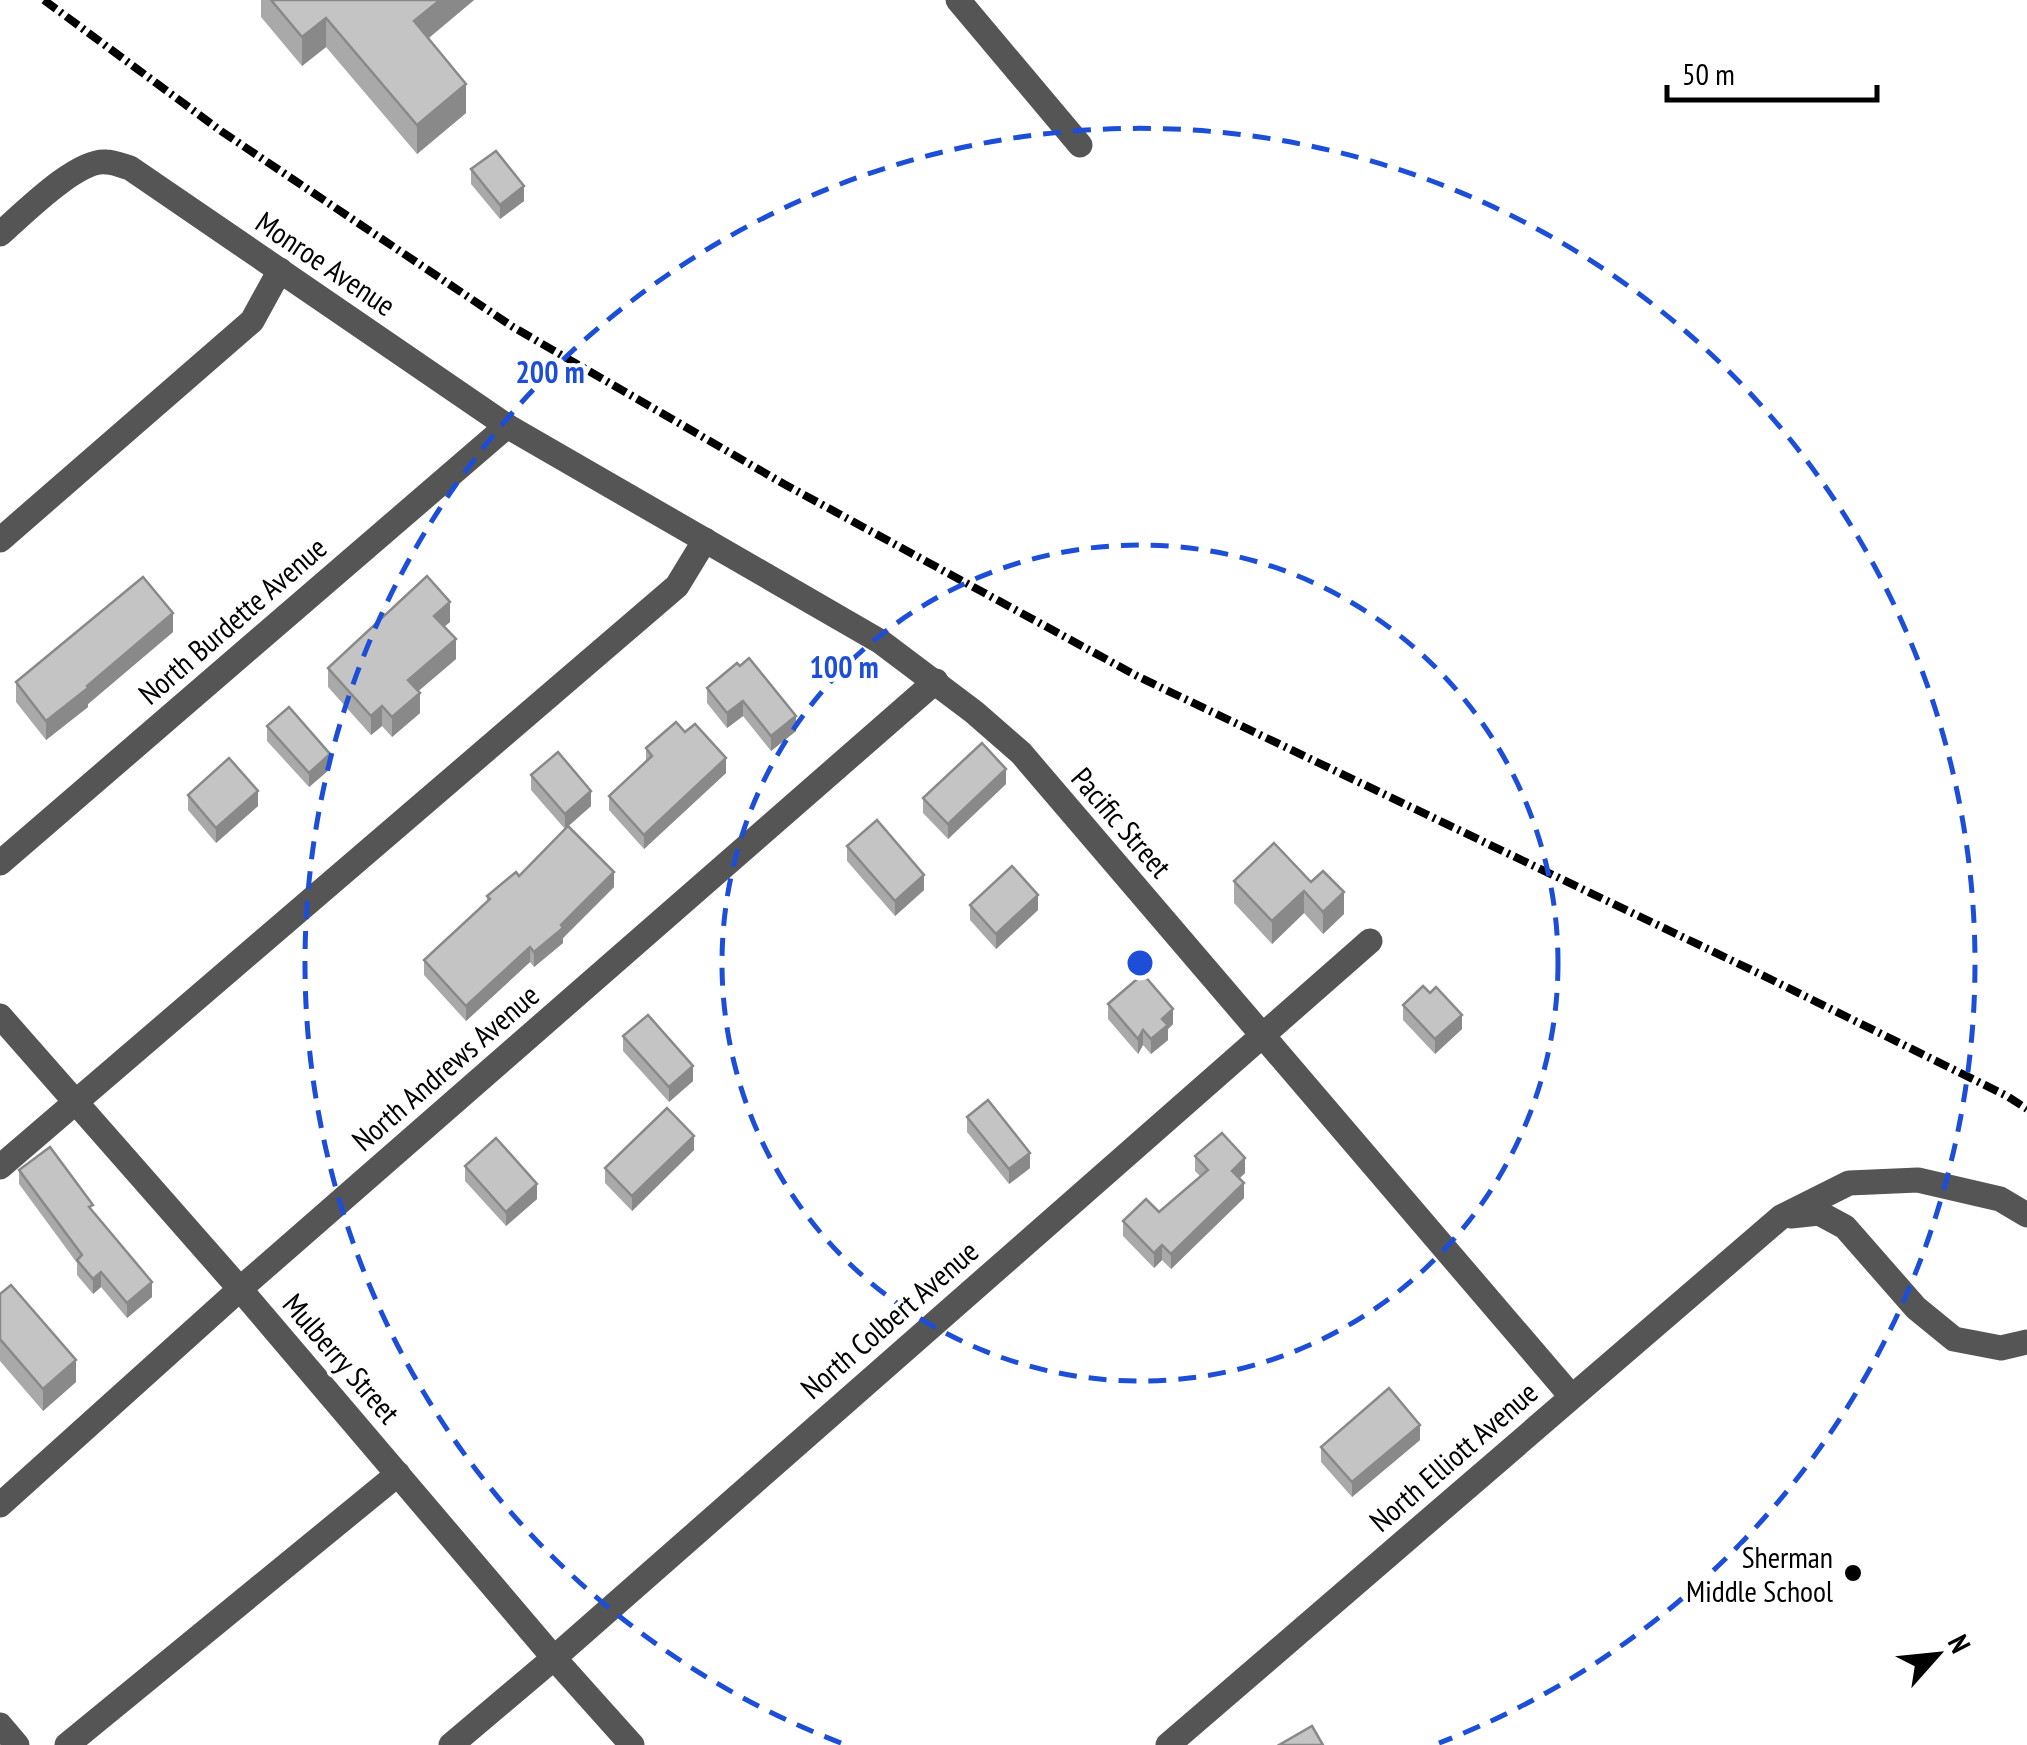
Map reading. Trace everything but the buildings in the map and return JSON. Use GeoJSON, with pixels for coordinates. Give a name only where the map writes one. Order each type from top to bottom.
{"type":"FeatureCollection","features":[{"type":"Feature","properties":{"kind":"street"},"geometry":{"type":"LineString","coordinates":[[958,0],[1080,145]]}},
{"type":"Feature","properties":{"kind":"street","name":"Monroe Avenue"},"geometry":{"type":"LineString","coordinates":[[0,234],[71,174],[89,164],[105,161],[130,168],[507,426]]}},
{"type":"Feature","properties":{"kind":"street"},"geometry":{"type":"LineString","coordinates":[[0,540],[252,322],[280,270]]}},
{"type":"Feature","properties":{"kind":"street","name":"Pacific Street"},"geometry":{"type":"LineString","coordinates":[[507,426],[882,642],[936,681],[1020,753],[1571,1396]]}},
{"type":"Feature","properties":{"kind":"street","name":"North Burdette Avenue"},"geometry":{"type":"LineString","coordinates":[[0,864],[507,426]]}},
{"type":"Feature","properties":{"kind":"street"},"geometry":{"type":"LineString","coordinates":[[0,1167],[676,586],[705,540]]}},
{"type":"Feature","properties":{"kind":"street","name":"North Andrews Avenue"},"geometry":{"type":"LineString","coordinates":[[0,1504],[936,681]]}},
{"type":"Feature","properties":{"kind":"street","name":"North Colbert Avenue"},"geometry":{"type":"LineString","coordinates":[[451,1745],[1370,941]]}},
{"type":"Feature","properties":{"kind":"street","name":"Mulberry Street"},"geometry":{"type":"LineString","coordinates":[[0,1016],[632,1745]]}},
{"type":"Feature","properties":{"kind":"street","name":"North Elliott Avenue"},"geometry":{"type":"LineString","coordinates":[[1168,1745],[1781,1217],[1849,1183],[1918,1180],[2000,1198],[2027,1214]]}},
{"type":"Feature","properties":{"kind":"street"},"geometry":{"type":"LineString","coordinates":[[1781,1217],[1820,1213],[1845,1227],[1916,1308],[1954,1339],[2001,1348],[2027,1342]]}},
{"type":"Feature","properties":{"kind":"street"},"geometry":{"type":"LineString","coordinates":[[67,1745],[398,1474]]}},
{"type":"Feature","properties":{"kind":"street"},"geometry":{"type":"LineString","coordinates":[[0,1726],[18,1745]]}},
{"type":"Feature","properties":{"kind":"railway"},"geometry":{"type":"LineString","coordinates":[[44,0],[221,131],[513,327],[784,484],[1137,676],[1762,975],[2027,1109]]}},
{"type":"Feature","properties":{"kind":"place","name":"Sherman Middle School"},"geometry":{"type":"Point","coordinates":[1853,1573]}}]}
